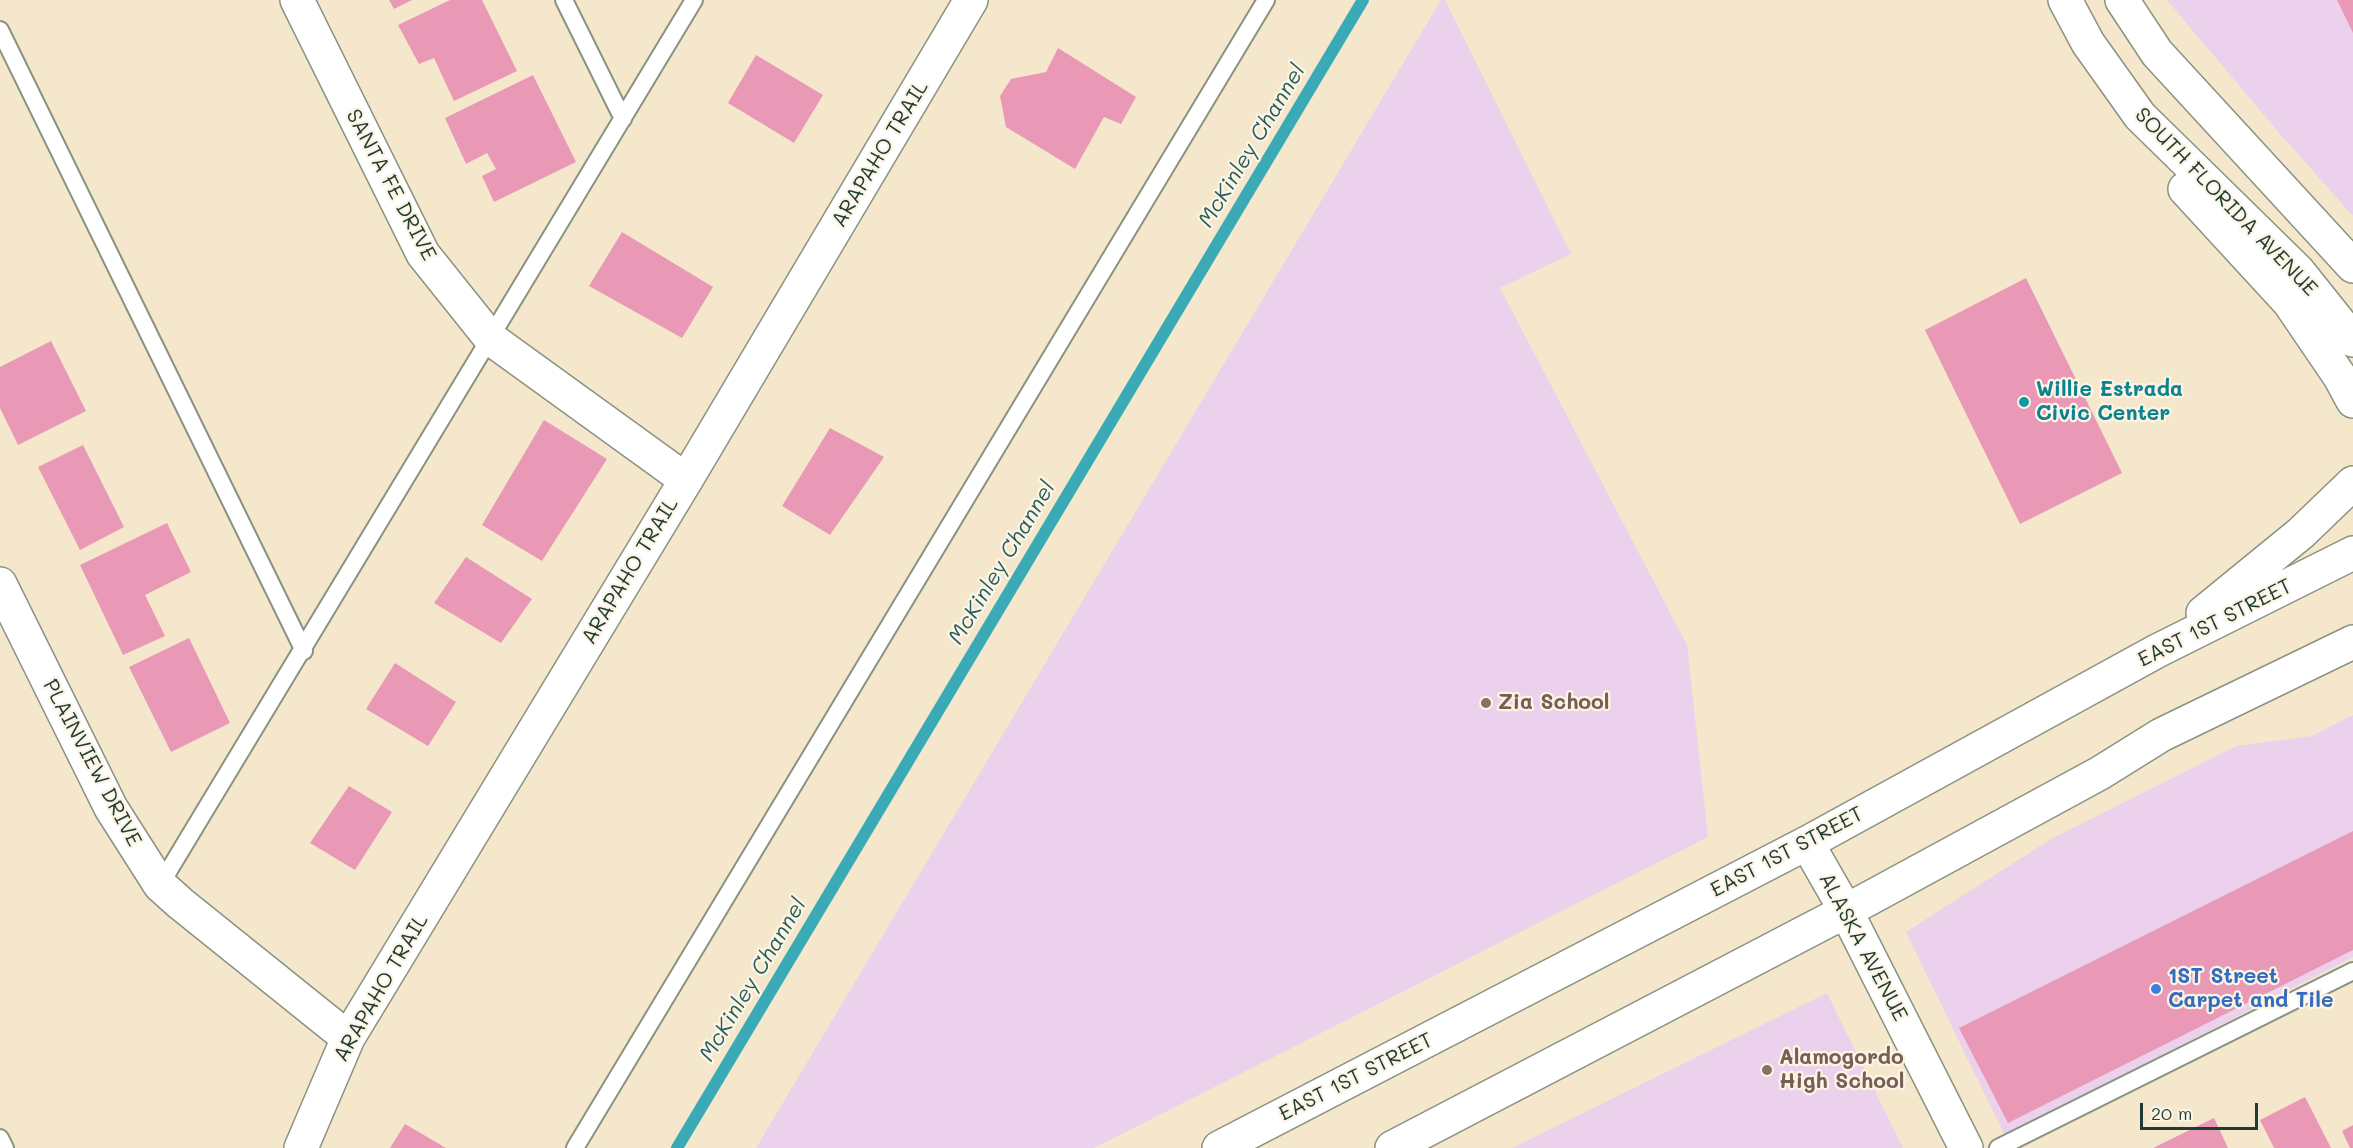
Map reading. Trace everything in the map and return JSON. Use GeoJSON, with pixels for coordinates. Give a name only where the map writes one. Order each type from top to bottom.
{"type":"FeatureCollection","features":[{"type":"Feature","properties":{"kind":"main road","name":"SANTA FE DRIVE"},"geometry":{"type":"LineString","coordinates":[[297,0],[423,254],[491,339],[686,480]]}},
{"type":"Feature","properties":{"kind":"main road","name":"ARAPAHO TRAIL"},"geometry":{"type":"LineString","coordinates":[[301,1148],[348,1038],[686,480],[971,0]]}},
{"type":"Feature","properties":{"kind":"main road","name":"SOUTH FLORIDA AVENUE"},"geometry":{"type":"LineString","coordinates":[[2065,0],[2088,43],[2140,116],[2298,270],[2353,340]]}},
{"type":"Feature","properties":{"kind":"main road"},"geometry":{"type":"LineString","coordinates":[[2122,0],[2157,53],[2353,266]]}},
{"type":"Feature","properties":{"kind":"main road"},"geometry":{"type":"LineString","coordinates":[[2140,116],[2188,192],[2289,302],[2340,377],[2353,401]]}},
{"type":"Feature","properties":{"kind":"main road"},"geometry":{"type":"LineString","coordinates":[[2157,651],[2301,533],[2353,483]]}},
{"type":"Feature","properties":{"kind":"main road","name":"EAST 1ST STREET"},"geometry":{"type":"LineString","coordinates":[[1219,1148],[1807,843],[2157,651],[2353,553]]}},
{"type":"Feature","properties":{"kind":"main road","name":"PLAINVIEW DRIVE"},"geometry":{"type":"LineString","coordinates":[[0,584],[111,808],[160,885],[348,1038]]}},
{"type":"Feature","properties":{"kind":"main road"},"geometry":{"type":"LineString","coordinates":[[1392,1148],[1846,912],[2100,773],[2161,735],[2353,642]]}},
{"type":"Feature","properties":{"kind":"main road","name":"ALASKA AVENUE"},"geometry":{"type":"LineString","coordinates":[[1807,843],[1846,912],[1966,1148]]}},
{"type":"Feature","properties":{"kind":"lane"},"geometry":{"type":"LineString","coordinates":[[564,0],[623,119]]}},
{"type":"Feature","properties":{"kind":"lane"},"geometry":{"type":"LineString","coordinates":[[160,885],[304,651],[694,0]]}},
{"type":"Feature","properties":{"kind":"lane"},"geometry":{"type":"LineString","coordinates":[[575,1148],[1266,0]]}},
{"type":"Feature","properties":{"kind":"lane"},"geometry":{"type":"LineString","coordinates":[[0,30],[304,651]]}},
{"type":"Feature","properties":{"kind":"lane"},"geometry":{"type":"LineString","coordinates":[[1998,1148],[2353,971]]}},
{"type":"Feature","properties":{"kind":"lane"},"geometry":{"type":"LineString","coordinates":[[0,1138],[5,1148]]}},
{"type":"Feature","properties":{"kind":"shaded area"},"geometry":{"type":"Polygon","coordinates":[[[1441,0],[1445,0],[1571,254],[1500,288],[1687,645],[1708,837],[1094,1148],[756,1148],[1441,0]]]}},
{"type":"Feature","properties":{"kind":"shaded area"},"geometry":{"type":"Polygon","coordinates":[[[2167,0],[2353,0],[2353,216],[2274,127],[2167,0]]]}},
{"type":"Feature","properties":{"kind":"shaded area"},"geometry":{"type":"Polygon","coordinates":[[[2353,715],[2353,957],[2005,1136],[1906,932],[2051,839],[2236,746],[2312,736],[2353,715]]]}},
{"type":"Feature","properties":{"kind":"shaded area","name":"Alamogordo High School"},"geometry":{"type":"Polygon","coordinates":[[[1827,993],[1903,1148],[1512,1148],[1827,993]]]}},
{"type":"Feature","properties":{"kind":"building"},"geometry":{"type":"Polygon","coordinates":[[[389,0],[412,0],[394,9],[389,0]]]}},
{"type":"Feature","properties":{"kind":"building"},"geometry":{"type":"Polygon","coordinates":[[[450,0],[482,0],[517,71],[454,101],[434,58],[419,64],[398,25],[450,0]]]}},
{"type":"Feature","properties":{"kind":"building"},"geometry":{"type":"Polygon","coordinates":[[[2337,0],[2353,0],[2353,33],[2337,0]]]}},
{"type":"Feature","properties":{"kind":"building"},"geometry":{"type":"Polygon","coordinates":[[[1058,48],[1136,97],[1121,124],[1104,117],[1075,169],[1006,127],[1000,96],[1011,79],[1046,72],[1058,48]]]}},
{"type":"Feature","properties":{"kind":"building"},"geometry":{"type":"Polygon","coordinates":[[[756,55],[823,95],[794,143],[728,103],[756,55]]]}},
{"type":"Feature","properties":{"kind":"building"},"geometry":{"type":"Polygon","coordinates":[[[533,75],[576,162],[494,202],[482,176],[496,169],[487,153],[466,164],[445,118],[533,75]]]}},
{"type":"Feature","properties":{"kind":"building"},"geometry":{"type":"Polygon","coordinates":[[[622,232],[713,287],[682,338],[589,286],[622,232]]]}},
{"type":"Feature","properties":{"kind":"building","name":"Willie Estrada Civic Center"},"geometry":{"type":"Polygon","coordinates":[[[2026,278],[2122,473],[2020,524],[1925,330],[2026,278]]]}},
{"type":"Feature","properties":{"kind":"building"},"geometry":{"type":"Polygon","coordinates":[[[51,341],[86,411],[18,445],[0,408],[0,367],[51,341]]]}},
{"type":"Feature","properties":{"kind":"building"},"geometry":{"type":"Polygon","coordinates":[[[544,420],[607,459],[542,561],[482,525],[544,420]]]}},
{"type":"Feature","properties":{"kind":"building"},"geometry":{"type":"Polygon","coordinates":[[[830,428],[884,457],[830,535],[782,506],[830,428]]]}},
{"type":"Feature","properties":{"kind":"building"},"geometry":{"type":"Polygon","coordinates":[[[83,445],[124,527],[80,550],[38,467],[83,445]]]}},
{"type":"Feature","properties":{"kind":"building"},"geometry":{"type":"Polygon","coordinates":[[[167,523],[191,572],[145,595],[165,636],[123,655],[80,565],[167,523]]]}},
{"type":"Feature","properties":{"kind":"building"},"geometry":{"type":"Polygon","coordinates":[[[466,557],[532,599],[501,643],[434,603],[466,557]]]}},
{"type":"Feature","properties":{"kind":"building"},"geometry":{"type":"Polygon","coordinates":[[[189,638],[230,723],[171,752],[129,667],[189,638]]]}},
{"type":"Feature","properties":{"kind":"building"},"geometry":{"type":"Polygon","coordinates":[[[395,663],[456,702],[428,746],[366,709],[395,663]]]}},
{"type":"Feature","properties":{"kind":"building"},"geometry":{"type":"Polygon","coordinates":[[[349,786],[392,812],[355,870],[310,843],[349,786]]]}},
{"type":"Feature","properties":{"kind":"building","name":"1ST Street Carpet and Tile"},"geometry":{"type":"Polygon","coordinates":[[[2353,831],[2353,950],[2008,1123],[1959,1028],[2353,831]]]}},
{"type":"Feature","properties":{"kind":"building"},"geometry":{"type":"Polygon","coordinates":[[[2305,1097],[2331,1148],[2274,1148],[2260,1120],[2305,1097]]]}},
{"type":"Feature","properties":{"kind":"building"},"geometry":{"type":"Polygon","coordinates":[[[2214,1118],[2228,1148],[2153,1148],[2214,1118]]]}},
{"type":"Feature","properties":{"kind":"building"},"geometry":{"type":"Polygon","coordinates":[[[405,1124],[446,1148],[390,1148],[405,1124]]]}},
{"type":"Feature","properties":{"kind":"building"},"geometry":{"type":"Polygon","coordinates":[[[2353,1125],[2353,1148],[2350,1148],[2342,1131],[2353,1125]]]}},
{"type":"Feature","properties":{"kind":"waterway","name":"McKinley Channel"},"geometry":{"type":"LineString","coordinates":[[677,1148],[1363,0]]}},
{"type":"Feature","properties":{"kind":"place","name":"Willie Estrada Civic Center"},"geometry":{"type":"Point","coordinates":[2024,402]}},
{"type":"Feature","properties":{"kind":"place","name":"Zia School"},"geometry":{"type":"Point","coordinates":[1486,703]}},
{"type":"Feature","properties":{"kind":"place","name":"1ST Street Carpet and Tile"},"geometry":{"type":"Point","coordinates":[2156,989]}},
{"type":"Feature","properties":{"kind":"place","name":"Alamogordo High School"},"geometry":{"type":"Point","coordinates":[1767,1070]}}]}
